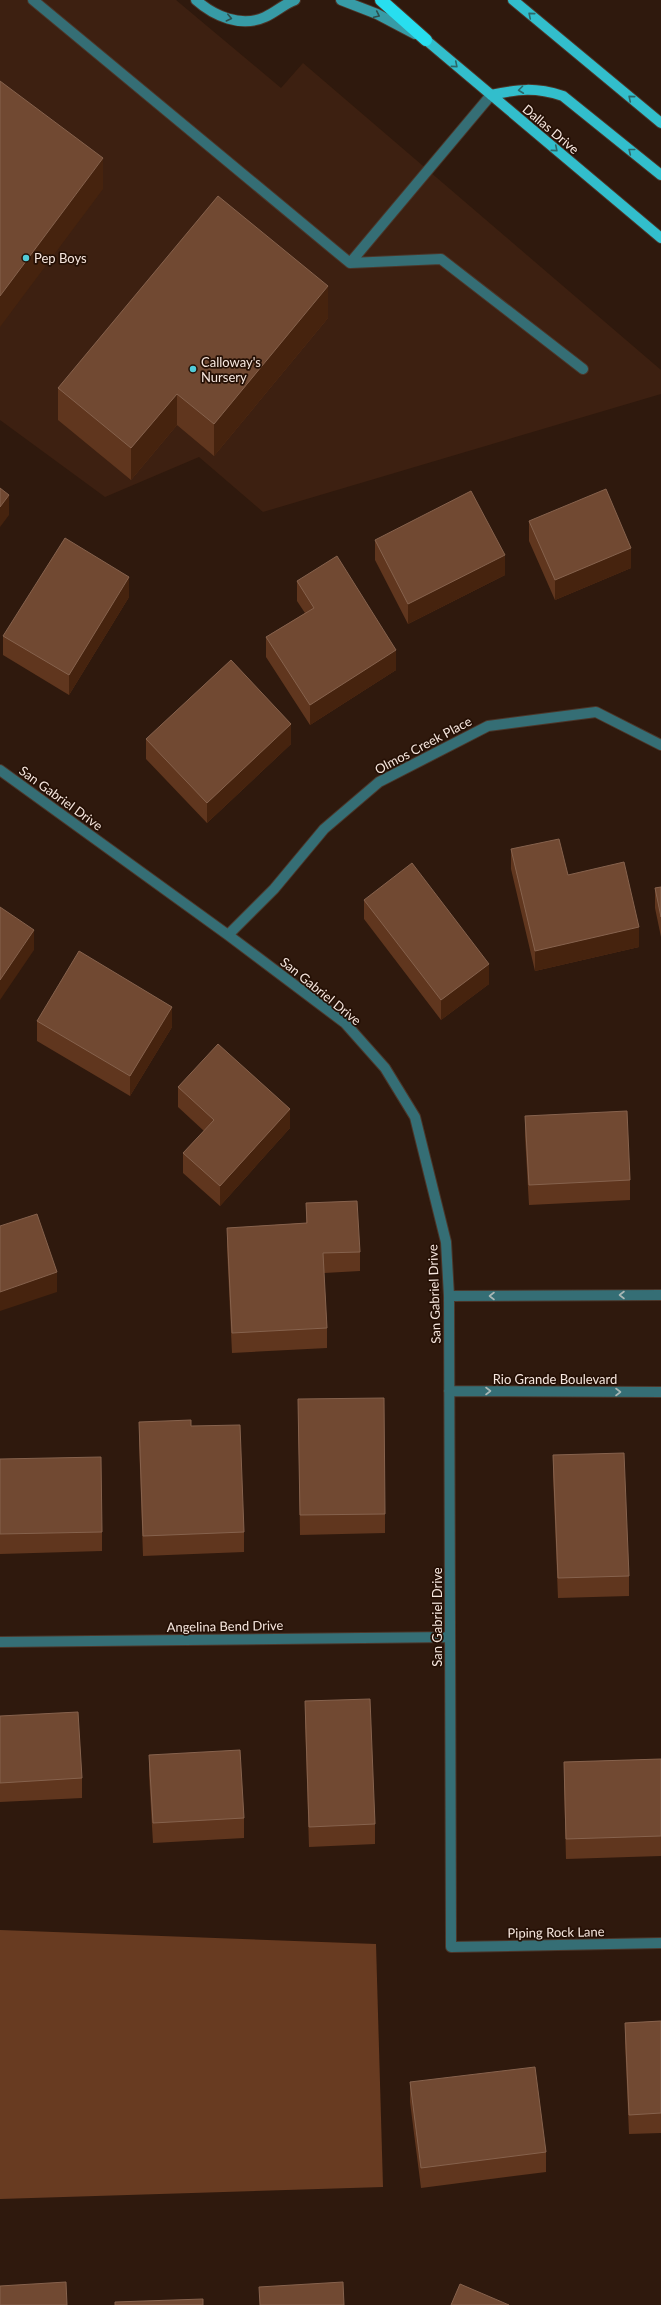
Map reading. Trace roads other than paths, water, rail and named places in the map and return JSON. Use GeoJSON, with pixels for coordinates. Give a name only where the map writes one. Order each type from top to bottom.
{"type":"FeatureCollection","features":[{"type":"Feature","properties":{"kind":"highway"},"geometry":{"type":"LineString","coordinates":[[381,0],[426,40]]}},
{"type":"Feature","properties":{"kind":"main road"},"geometry":{"type":"LineString","coordinates":[[196,0],[216,15],[230,20],[247,21],[264,18],[292,1]]}},
{"type":"Feature","properties":{"kind":"main road"},"geometry":{"type":"LineString","coordinates":[[341,0],[377,14],[426,40]]}},
{"type":"Feature","properties":{"kind":"main road"},"geometry":{"type":"LineString","coordinates":[[514,0],[661,122]]}},
{"type":"Feature","properties":{"kind":"main road","name":"Dallas Drive"},"geometry":{"type":"LineString","coordinates":[[426,40],[661,238]]}},
{"type":"Feature","properties":{"kind":"main road"},"geometry":{"type":"LineString","coordinates":[[490,95],[526,89],[545,90],[563,96],[661,175]]}},
{"type":"Feature","properties":{"kind":"street"},"geometry":{"type":"LineString","coordinates":[[32,0],[350,263],[441,259],[583,369]]}},
{"type":"Feature","properties":{"kind":"street"},"geometry":{"type":"LineString","coordinates":[[350,263],[490,95]]}},
{"type":"Feature","properties":{"kind":"street","name":"Olmos Creek Place"},"geometry":{"type":"LineString","coordinates":[[228,935],[274,889],[324,829],[380,782],[488,726],[596,712],[660,745]]}},
{"type":"Feature","properties":{"kind":"street","name":"San Gabriel Drive"},"geometry":{"type":"LineString","coordinates":[[0,770],[228,935],[345,1023],[385,1068],[414,1117],[446,1242],[449,1296],[451,1947]]}},
{"type":"Feature","properties":{"kind":"street"},"geometry":{"type":"LineString","coordinates":[[449,1296],[661,1295]]}},
{"type":"Feature","properties":{"kind":"street","name":"Rio Grande Boulevard"},"geometry":{"type":"LineString","coordinates":[[449,1391],[661,1392]]}},
{"type":"Feature","properties":{"kind":"street","name":"Angelina Bend Drive"},"geometry":{"type":"LineString","coordinates":[[0,1642],[450,1637]]}},
{"type":"Feature","properties":{"kind":"street","name":"Piping Rock Lane"},"geometry":{"type":"LineString","coordinates":[[451,1947],[661,1943]]}},
{"type":"Feature","properties":{"kind":"place","name":"Pep Boys"},"geometry":{"type":"Point","coordinates":[26,258]}},
{"type":"Feature","properties":{"kind":"place","name":"Calloway's Nursery"},"geometry":{"type":"Point","coordinates":[193,369]}}]}
